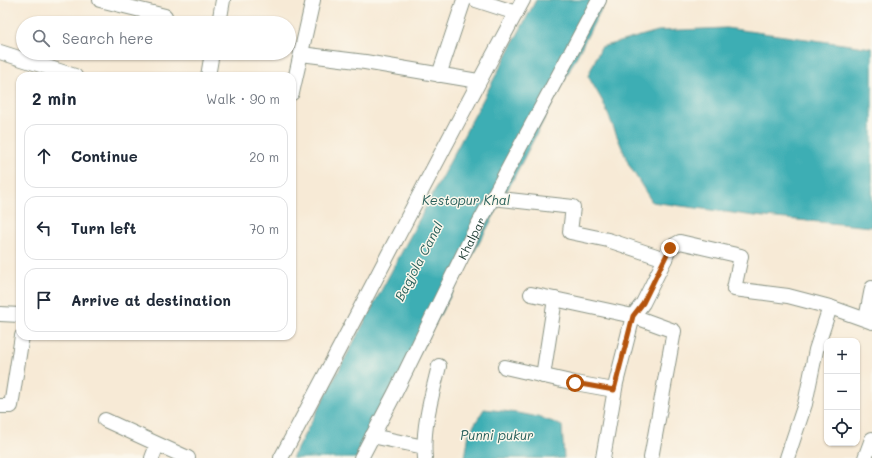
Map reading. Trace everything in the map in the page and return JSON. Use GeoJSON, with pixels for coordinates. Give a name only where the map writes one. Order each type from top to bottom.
{"type":"FeatureCollection","features":[{"type":"Feature","properties":{"kind":"street"},"geometry":{"type":"LineString","coordinates":[[100,0],[165,16]]}},
{"type":"Feature","properties":{"kind":"street"},"geometry":{"type":"LineString","coordinates":[[220,16],[223,0]]}},
{"type":"Feature","properties":{"kind":"street"},"geometry":{"type":"LineString","coordinates":[[296,76],[313,0]]}},
{"type":"Feature","properties":{"kind":"street"},"geometry":{"type":"LineString","coordinates":[[440,75],[464,0]]}},
{"type":"Feature","properties":{"kind":"street"},"geometry":{"type":"LineString","coordinates":[[476,0],[516,13]]}},
{"type":"Feature","properties":{"kind":"street"},"geometry":{"type":"LineString","coordinates":[[281,458],[346,338],[478,81],[523,0]]}},
{"type":"Feature","properties":{"kind":"street","name":"Khalpar"},"geometry":{"type":"LineString","coordinates":[[361,458],[473,234],[599,0]]}},
{"type":"Feature","properties":{"kind":"street"},"geometry":{"type":"LineString","coordinates":[[0,52],[16,57]]}},
{"type":"Feature","properties":{"kind":"street"},"geometry":{"type":"LineString","coordinates":[[301,54],[365,62],[478,81]]}},
{"type":"Feature","properties":{"kind":"street"},"geometry":{"type":"LineString","coordinates":[[25,60],[62,72]]}},
{"type":"Feature","properties":{"kind":"street"},"geometry":{"type":"LineString","coordinates":[[209,72],[211,60]]}},
{"type":"Feature","properties":{"kind":"street"},"geometry":{"type":"LineString","coordinates":[[492,198],[573,207],[570,232],[608,240],[665,260]]}},
{"type":"Feature","properties":{"kind":"street"},"geometry":{"type":"LineString","coordinates":[[603,458],[614,390],[633,316],[643,303],[670,248],[680,242],[741,256],[734,289],[788,296],[830,307],[869,320],[872,288]]}},
{"type":"Feature","properties":{"kind":"street"},"geometry":{"type":"LineString","coordinates":[[531,294],[633,316],[674,331],[651,458]]}},
{"type":"Feature","properties":{"kind":"street"},"geometry":{"type":"LineString","coordinates":[[543,376],[555,299]]}},
{"type":"Feature","properties":{"kind":"street"},"geometry":{"type":"LineString","coordinates":[[788,458],[805,404],[816,350],[830,307]]}},
{"type":"Feature","properties":{"kind":"street"},"geometry":{"type":"LineString","coordinates":[[0,314],[16,315]]}},
{"type":"Feature","properties":{"kind":"street"},"geometry":{"type":"LineString","coordinates":[[0,406],[11,406],[21,340]]}},
{"type":"Feature","properties":{"kind":"street"},"geometry":{"type":"LineString","coordinates":[[372,436],[424,452],[430,407],[439,366]]}},
{"type":"Feature","properties":{"kind":"street"},"geometry":{"type":"LineString","coordinates":[[506,367],[575,383],[614,390]]}},
{"type":"Feature","properties":{"kind":"street"},"geometry":{"type":"LineString","coordinates":[[104,420],[188,458]]}},
{"type":"Feature","properties":{"kind":"street"},"geometry":{"type":"LineString","coordinates":[[865,458],[872,439]]}},
{"type":"Feature","properties":{"kind":"street"},"geometry":{"type":"LineString","coordinates":[[152,458],[157,445]]}},
{"type":"Feature","properties":{"kind":"water","name":"Kestopur Khal"},"geometry":{"type":"Polygon","coordinates":[[[536,0],[606,0],[497,210],[362,458],[292,458],[536,0]]]}},
{"type":"Feature","properties":{"kind":"water"},"geometry":{"type":"Polygon","coordinates":[[[726,28],[872,48],[872,227],[755,216],[652,202],[629,165],[603,102],[588,76],[601,47],[658,31],[726,28]]]}},
{"type":"Feature","properties":{"kind":"water","name":"Punni pukur"},"geometry":{"type":"Polygon","coordinates":[[[484,409],[534,416],[562,426],[564,458],[465,458],[469,433],[484,409]]]}},
{"type":"Feature","properties":{"kind":"route"},"geometry":{"type":"LineString","coordinates":[[575,383],[614,390],[633,316],[643,303],[670,248]]}},
{"type":"Feature","properties":{"kind":"water label","name":"Bagjola Canal"},"geometry":{"type":"Point","coordinates":[418,261]}}]}
